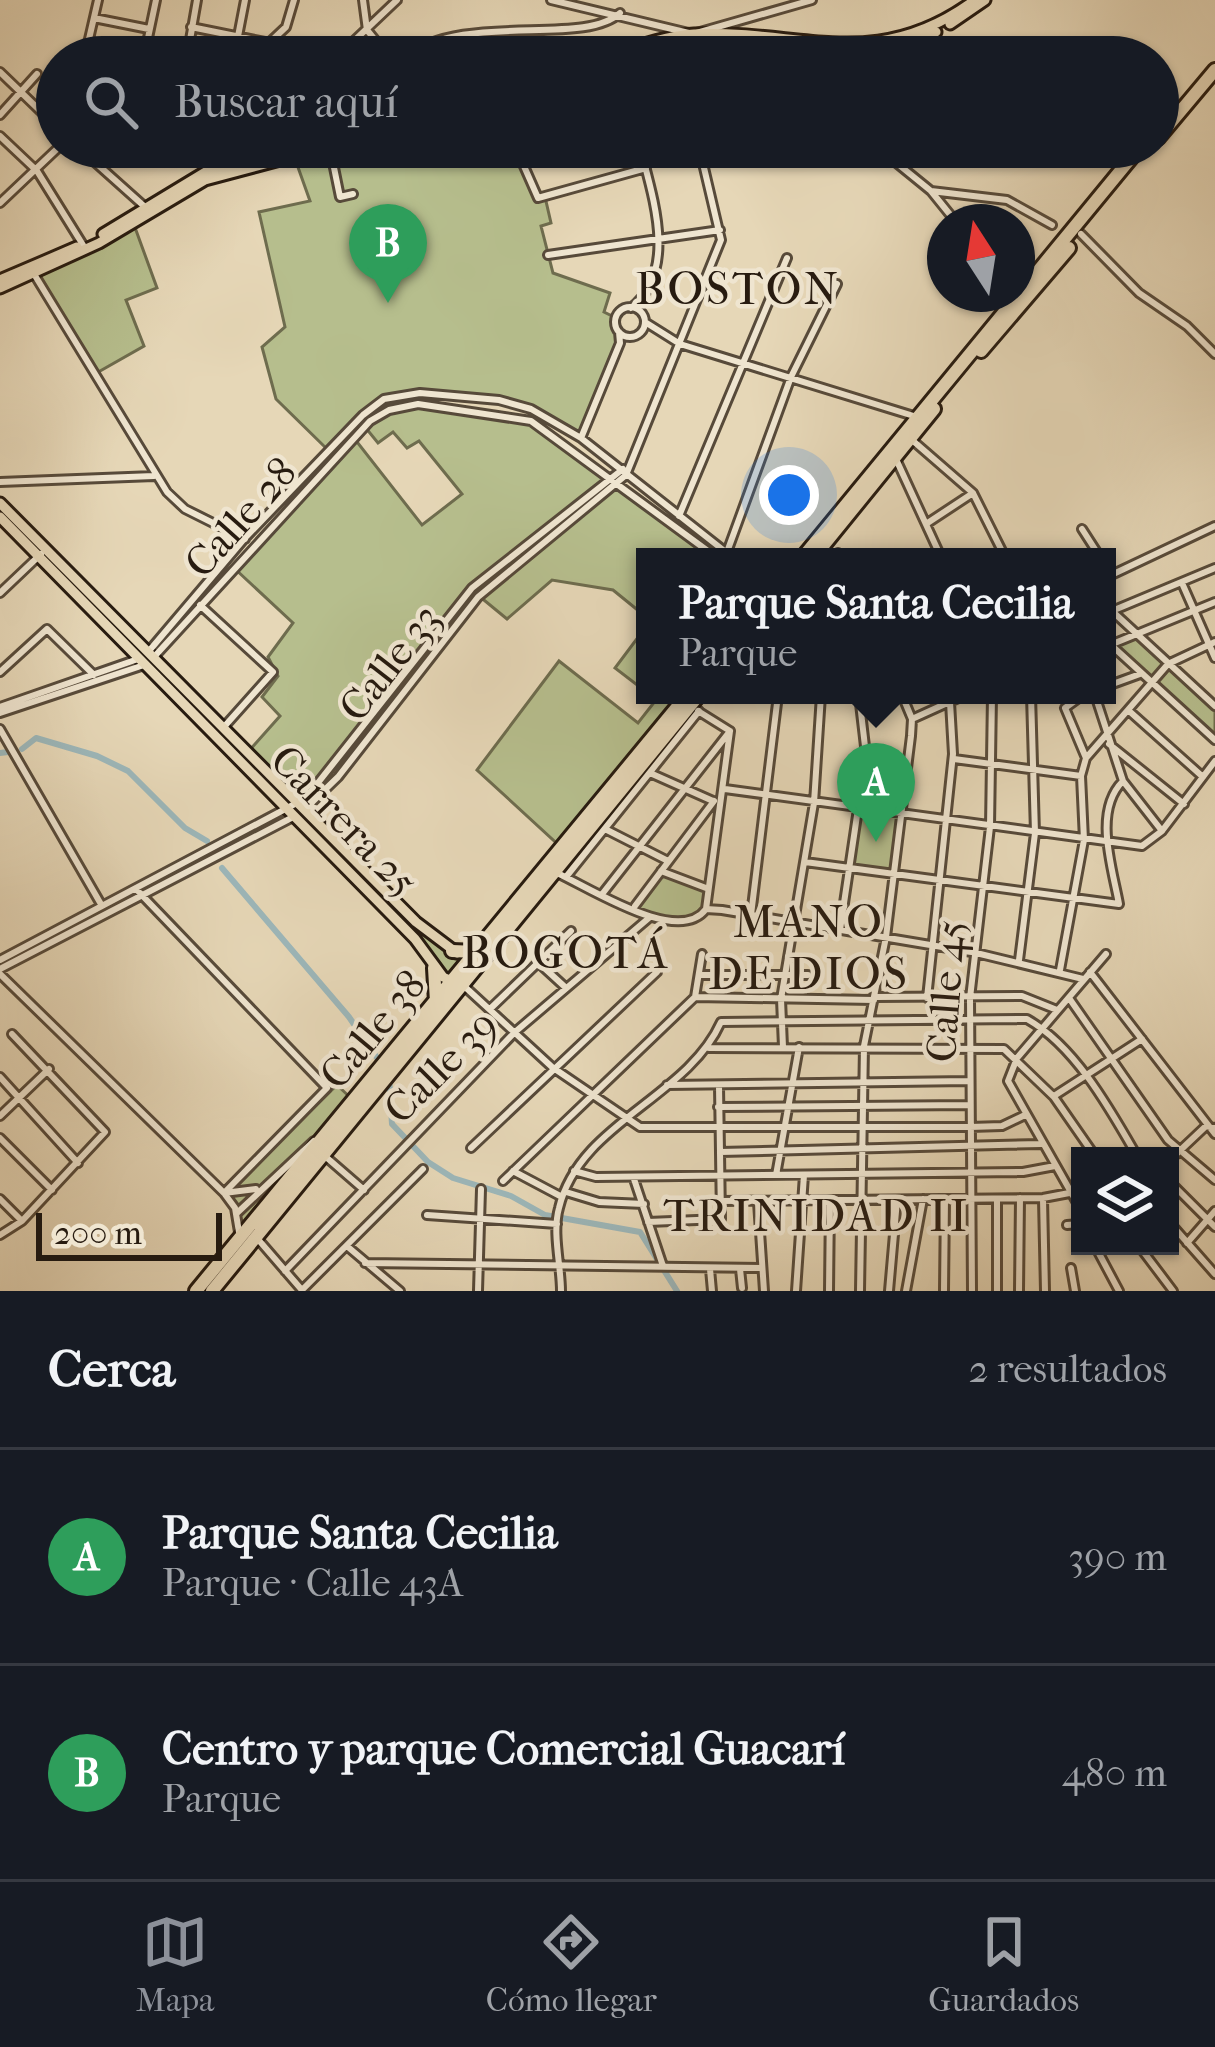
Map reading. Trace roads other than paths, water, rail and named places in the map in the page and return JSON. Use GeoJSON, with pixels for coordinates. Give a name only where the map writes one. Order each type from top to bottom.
{"type":"FeatureCollection","features":[{"type":"Feature","properties":{"kind":"highway"},"geometry":{"type":"LineString","coordinates":[[1179,100],[1215,58]]}},
{"type":"Feature","properties":{"kind":"highway"},"geometry":{"type":"LineString","coordinates":[[1179,113],[1215,70]]}},
{"type":"Feature","properties":{"kind":"highway"},"geometry":{"type":"LineString","coordinates":[[1035,276],[1123,168]]}},
{"type":"Feature","properties":{"kind":"highway"},"geometry":{"type":"LineString","coordinates":[[1035,280],[1081,233],[1133,168]]}},
{"type":"Feature","properties":{"kind":"highway"},"geometry":{"type":"LineString","coordinates":[[821,548],[894,455],[917,417],[1005,312]]}},
{"type":"Feature","properties":{"kind":"highway"},"geometry":{"type":"LineString","coordinates":[[811,548],[911,439],[1006,312]]}},
{"type":"Feature","properties":{"kind":"highway","name":"Calle 38"},"geometry":{"type":"LineString","coordinates":[[196,1291],[473,967],[561,875],[692,704]]}},
{"type":"Feature","properties":{"kind":"highway","name":"Calle 38"},"geometry":{"type":"LineString","coordinates":[[473,967],[478,952],[692,704]]}},
{"type":"Feature","properties":{"kind":"highway"},"geometry":{"type":"LineString","coordinates":[[452,950],[478,952]]}},
{"type":"Feature","properties":{"kind":"highway"},"geometry":{"type":"LineString","coordinates":[[434,968],[435,1005]]}},
{"type":"Feature","properties":{"kind":"highway","name":"Calle 38"},"geometry":{"type":"LineString","coordinates":[[212,1291],[324,1156],[435,1005],[459,984]]}},
{"type":"Feature","properties":{"kind":"main road"},"geometry":{"type":"LineString","coordinates":[[904,36],[944,21],[975,0]]}},
{"type":"Feature","properties":{"kind":"main road"},"geometry":{"type":"LineString","coordinates":[[924,36],[985,0]]}},
{"type":"Feature","properties":{"kind":"main road"},"geometry":{"type":"LineString","coordinates":[[687,36],[707,36]]}},
{"type":"Feature","properties":{"kind":"main road"},"geometry":{"type":"LineString","coordinates":[[688,36],[700,36]]}},
{"type":"Feature","properties":{"kind":"main road"},"geometry":{"type":"LineString","coordinates":[[33,272],[215,168]]}},
{"type":"Feature","properties":{"kind":"main road"},"geometry":{"type":"LineString","coordinates":[[0,284],[99,243],[231,168]]}},
{"type":"Feature","properties":{"kind":"main road"},"geometry":{"type":"LineString","coordinates":[[0,284],[78,247]]}},
{"type":"Feature","properties":{"kind":"main road","name":"Carrera 25"},"geometry":{"type":"LineString","coordinates":[[0,503],[42,552],[296,810],[473,967]]}},
{"type":"Feature","properties":{"kind":"main road","name":"Carrera 25"},"geometry":{"type":"LineString","coordinates":[[0,517],[42,552]]}},
{"type":"Feature","properties":{"kind":"main road","name":"Carrera 25"},"geometry":{"type":"LineString","coordinates":[[146,658],[223,728],[416,939],[434,968],[459,984]]}},
{"type":"Feature","properties":{"kind":"main road"},"geometry":{"type":"LineString","coordinates":[[434,968],[445,964],[452,950]]}},
{"type":"Feature","properties":{"kind":"street"},"geometry":{"type":"LineString","coordinates":[[92,36],[98,0]]}},
{"type":"Feature","properties":{"kind":"street"},"geometry":{"type":"LineString","coordinates":[[149,36],[156,0]]}},
{"type":"Feature","properties":{"kind":"street"},"geometry":{"type":"LineString","coordinates":[[190,36],[196,0]]}},
{"type":"Feature","properties":{"kind":"street"},"geometry":{"type":"LineString","coordinates":[[238,36],[244,0]]}},
{"type":"Feature","properties":{"kind":"street"},"geometry":{"type":"LineString","coordinates":[[277,36],[286,26],[294,0]]}},
{"type":"Feature","properties":{"kind":"street"},"geometry":{"type":"LineString","coordinates":[[363,0],[372,36]]}},
{"type":"Feature","properties":{"kind":"street"},"geometry":{"type":"LineString","coordinates":[[360,36],[397,0]]}},
{"type":"Feature","properties":{"kind":"street"},"geometry":{"type":"LineString","coordinates":[[551,0],[602,4],[693,34],[812,0]]}},
{"type":"Feature","properties":{"kind":"street"},"geometry":{"type":"LineString","coordinates":[[450,36],[598,24],[620,13]]}},
{"type":"Feature","properties":{"kind":"street"},"geometry":{"type":"LineString","coordinates":[[94,18],[151,29]]}},
{"type":"Feature","properties":{"kind":"street"},"geometry":{"type":"LineString","coordinates":[[191,27],[233,36]]}},
{"type":"Feature","properties":{"kind":"street"},"geometry":{"type":"LineString","coordinates":[[0,71],[36,107]]}},
{"type":"Feature","properties":{"kind":"street"},"geometry":{"type":"LineString","coordinates":[[0,115],[36,75]]}},
{"type":"Feature","properties":{"kind":"street"},"geometry":{"type":"LineString","coordinates":[[0,136],[37,172],[78,247]]}},
{"type":"Feature","properties":{"kind":"street"},"geometry":{"type":"LineString","coordinates":[[0,203],[41,168]]}},
{"type":"Feature","properties":{"kind":"street"},"geometry":{"type":"LineString","coordinates":[[101,168],[145,207]]}},
{"type":"Feature","properties":{"kind":"street"},"geometry":{"type":"LineString","coordinates":[[334,168],[340,197],[352,194]]}},
{"type":"Feature","properties":{"kind":"street"},"geometry":{"type":"LineString","coordinates":[[526,168],[541,198],[646,168],[663,238],[640,301],[618,313],[620,343],[581,438]]}},
{"type":"Feature","properties":{"kind":"street"},"geometry":{"type":"LineString","coordinates":[[625,471],[680,344],[720,230],[704,168]]}},
{"type":"Feature","properties":{"kind":"street"},"geometry":{"type":"LineString","coordinates":[[901,168],[941,204]]}},
{"type":"Feature","properties":{"kind":"street"},"geometry":{"type":"LineString","coordinates":[[931,191],[1007,200],[1052,225]]}},
{"type":"Feature","properties":{"kind":"street"},"geometry":{"type":"LineString","coordinates":[[548,254],[720,230]]}},
{"type":"Feature","properties":{"kind":"street"},"geometry":{"type":"LineString","coordinates":[[1081,233],[1139,293],[1215,354]]}},
{"type":"Feature","properties":{"kind":"street"},"geometry":{"type":"LineString","coordinates":[[679,516],[787,258]]}},
{"type":"Feature","properties":{"kind":"street"},"geometry":{"type":"LineString","coordinates":[[33,272],[154,476],[185,508],[253,544]]}},
{"type":"Feature","properties":{"kind":"street"},"geometry":{"type":"LineString","coordinates":[[731,548],[791,377],[837,284]]}},
{"type":"Feature","properties":{"kind":"street"},"geometry":{"type":"LineString","coordinates":[[636,336],[644,319],[640,301]]}},
{"type":"Feature","properties":{"kind":"street"},"geometry":{"type":"LineString","coordinates":[[631,308],[654,332],[680,344],[917,417]]}},
{"type":"Feature","properties":{"kind":"street"},"geometry":{"type":"LineString","coordinates":[[619,332],[636,336]]}},
{"type":"Feature","properties":{"kind":"street"},"geometry":{"type":"LineString","coordinates":[[620,343],[654,332]]}},
{"type":"Feature","properties":{"kind":"street","name":"Calle 28"},"geometry":{"type":"LineString","coordinates":[[0,710],[146,658],[244,539],[384,399],[420,393],[499,400],[544,414],[625,471],[720,548]]}},
{"type":"Feature","properties":{"kind":"street","name":"Calle 28"},"geometry":{"type":"LineString","coordinates":[[0,710],[146,658],[370,421],[389,410],[441,405],[532,421],[615,480]]}},
{"type":"Feature","properties":{"kind":"street"},"geometry":{"type":"LineString","coordinates":[[911,439],[973,493],[1000,548]]}},
{"type":"Feature","properties":{"kind":"street"},"geometry":{"type":"LineString","coordinates":[[894,455],[936,548]]}},
{"type":"Feature","properties":{"kind":"street","name":"Calle 33"},"geometry":{"type":"LineString","coordinates":[[0,972],[296,810],[338,777],[432,650],[479,596],[625,471]]}},
{"type":"Feature","properties":{"kind":"street"},"geometry":{"type":"LineString","coordinates":[[0,482],[154,476]]}},
{"type":"Feature","properties":{"kind":"street"},"geometry":{"type":"LineString","coordinates":[[615,480],[704,548]]}},
{"type":"Feature","properties":{"kind":"street"},"geometry":{"type":"LineString","coordinates":[[926,524],[973,493]]}},
{"type":"Feature","properties":{"kind":"street"},"geometry":{"type":"LineString","coordinates":[[1116,569],[1215,526]]}},
{"type":"Feature","properties":{"kind":"street"},"geometry":{"type":"LineString","coordinates":[[1082,529],[1094,548]]}},
{"type":"Feature","properties":{"kind":"street"},"geometry":{"type":"LineString","coordinates":[[0,593],[42,552]]}},
{"type":"Feature","properties":{"kind":"street"},"geometry":{"type":"LineString","coordinates":[[1116,610],[1215,568]]}},
{"type":"Feature","properties":{"kind":"street"},"geometry":{"type":"LineString","coordinates":[[1182,583],[1215,658]]}},
{"type":"Feature","properties":{"kind":"street"},"geometry":{"type":"LineString","coordinates":[[1116,644],[1215,602]]}},
{"type":"Feature","properties":{"kind":"street"},"geometry":{"type":"LineString","coordinates":[[200,605],[273,672],[223,728]]}},
{"type":"Feature","properties":{"kind":"street"},"geometry":{"type":"LineString","coordinates":[[1116,617],[1215,706]]}},
{"type":"Feature","properties":{"kind":"street"},"geometry":{"type":"LineString","coordinates":[[0,672],[47,629],[94,675]]}},
{"type":"Feature","properties":{"kind":"street"},"geometry":{"type":"LineString","coordinates":[[1060,970],[1084,840],[1081,776],[1086,758],[1168,664],[1211,643]]}},
{"type":"Feature","properties":{"kind":"street"},"geometry":{"type":"LineString","coordinates":[[1116,652],[1215,740]]}},
{"type":"Feature","properties":{"kind":"street"},"geometry":{"type":"LineString","coordinates":[[1116,683],[1140,674]]}},
{"type":"Feature","properties":{"kind":"street"},"geometry":{"type":"LineString","coordinates":[[693,704],[650,773],[561,875],[650,917],[680,925],[706,909],[930,944],[1087,976],[1212,1130],[1179,1152]]}},
{"type":"Feature","properties":{"kind":"street"},"geometry":{"type":"LineString","coordinates":[[697,704],[730,730]]}},
{"type":"Feature","properties":{"kind":"street"},"geometry":{"type":"LineString","coordinates":[[751,915],[770,796],[777,704]]}},
{"type":"Feature","properties":{"kind":"street"},"geometry":{"type":"LineString","coordinates":[[782,1047],[781,999],[814,803],[820,704]]}},
{"type":"Feature","properties":{"kind":"street"},"geometry":{"type":"LineString","coordinates":[[840,930],[866,739],[861,704]]}},
{"type":"Feature","properties":{"kind":"street"},"geometry":{"type":"LineString","coordinates":[[860,1291],[864,1046],[895,875],[912,719],[906,704]]}},
{"type":"Feature","properties":{"kind":"street"},"geometry":{"type":"LineString","coordinates":[[912,719],[946,704]]}},
{"type":"Feature","properties":{"kind":"street"},"geometry":{"type":"LineString","coordinates":[[927,998],[952,759],[950,704]]}},
{"type":"Feature","properties":{"kind":"street","name":"Calle 45"},"geometry":{"type":"LineString","coordinates":[[972,1291],[969,1020],[972,952],[989,827],[992,704]]}},
{"type":"Feature","properties":{"kind":"street"},"geometry":{"type":"LineString","coordinates":[[1019,961],[1035,833],[1031,704]]}},
{"type":"Feature","properties":{"kind":"street"},"geometry":{"type":"LineString","coordinates":[[1065,704],[1086,758]]}},
{"type":"Feature","properties":{"kind":"street"},"geometry":{"type":"LineString","coordinates":[[1098,704],[1123,781],[1162,832]]}},
{"type":"Feature","properties":{"kind":"street"},"geometry":{"type":"LineString","coordinates":[[1128,710],[1203,777]]}},
{"type":"Feature","properties":{"kind":"street"},"geometry":{"type":"LineString","coordinates":[[0,729],[102,906]]}},
{"type":"Feature","properties":{"kind":"street"},"geometry":{"type":"LineString","coordinates":[[635,906],[718,802],[725,789],[730,730]]}},
{"type":"Feature","properties":{"kind":"street"},"geometry":{"type":"LineString","coordinates":[[603,894],[730,730]]}},
{"type":"Feature","properties":{"kind":"street"},"geometry":{"type":"LineString","coordinates":[[1109,744],[1184,804]]}},
{"type":"Feature","properties":{"kind":"street"},"geometry":{"type":"LineString","coordinates":[[952,759],[1081,776]]}},
{"type":"Feature","properties":{"kind":"street"},"geometry":{"type":"LineString","coordinates":[[725,789],[1148,845],[1215,760]]}},
{"type":"Feature","properties":{"kind":"street"},"geometry":{"type":"LineString","coordinates":[[650,773],[718,802]]}},
{"type":"Feature","properties":{"kind":"street"},"geometry":{"type":"LineString","coordinates":[[805,862],[1119,904],[1107,843],[1110,794],[1123,781]]}},
{"type":"Feature","properties":{"kind":"street"},"geometry":{"type":"LineString","coordinates":[[706,909],[718,802]]}},
{"type":"Feature","properties":{"kind":"street"},"geometry":{"type":"LineString","coordinates":[[605,829],[668,861]]}},
{"type":"Feature","properties":{"kind":"street"},"geometry":{"type":"LineString","coordinates":[[661,872],[706,888]]}},
{"type":"Feature","properties":{"kind":"street"},"geometry":{"type":"LineString","coordinates":[[139,893],[323,1081],[324,1096],[224,1193]]}},
{"type":"Feature","properties":{"kind":"street","name":"Calle 33"},"geometry":{"type":"LineString","coordinates":[[0,960],[102,906],[139,893]]}},
{"type":"Feature","properties":{"kind":"street","name":"Calle 39"},"geometry":{"type":"LineString","coordinates":[[285,1270],[515,1032],[650,917]]}},
{"type":"Feature","properties":{"kind":"street"},"geometry":{"type":"LineString","coordinates":[[490,1009],[541,965],[571,931]]}},
{"type":"Feature","properties":{"kind":"street"},"geometry":{"type":"LineString","coordinates":[[503,1181],[695,997],[702,954]]}},
{"type":"Feature","properties":{"kind":"street"},"geometry":{"type":"LineString","coordinates":[[1071,1185],[1009,1089],[1017,1058],[1106,954]]}},
{"type":"Feature","properties":{"kind":"street"},"geometry":{"type":"LineString","coordinates":[[541,965],[565,987]]}},
{"type":"Feature","properties":{"kind":"street"},"geometry":{"type":"LineString","coordinates":[[0,972],[224,1193],[237,1213],[240,1239]]}},
{"type":"Feature","properties":{"kind":"street"},"geometry":{"type":"LineString","coordinates":[[471,1148],[552,1066],[657,972]]}},
{"type":"Feature","properties":{"kind":"street"},"geometry":{"type":"LineString","coordinates":[[701,975],[808,975]]}},
{"type":"Feature","properties":{"kind":"street","name":"Carrera 25"},"geometry":{"type":"LineString","coordinates":[[459,984],[552,1066],[640,1127],[970,1127],[1002,1126],[1025,1115]]}},
{"type":"Feature","properties":{"kind":"street"},"geometry":{"type":"LineString","coordinates":[[695,997],[1022,996],[1057,1010]]}},
{"type":"Feature","properties":{"kind":"street"},"geometry":{"type":"LineString","coordinates":[[1069,998],[1115,1057],[1168,1140],[1215,1180]]}},
{"type":"Feature","properties":{"kind":"street"},"geometry":{"type":"LineString","coordinates":[[562,1291],[558,1209],[574,1171],[709,1048],[721,1022],[1027,1019],[1042,1028],[1085,1074],[1131,1147]]}},
{"type":"Feature","properties":{"kind":"street"},"geometry":{"type":"LineString","coordinates":[[0,1235],[22,1221],[105,1135],[104,1128],[13,1034]]}},
{"type":"Feature","properties":{"kind":"street"},"geometry":{"type":"LineString","coordinates":[[1054,1097],[1142,1040]]}},
{"type":"Feature","properties":{"kind":"street"},"geometry":{"type":"LineString","coordinates":[[709,1048],[993,1046],[1017,1058],[1054,1097],[1089,1147]]}},
{"type":"Feature","properties":{"kind":"street"},"geometry":{"type":"LineString","coordinates":[[776,1175],[800,1047]]}},
{"type":"Feature","properties":{"kind":"street"},"geometry":{"type":"LineString","coordinates":[[0,1116],[50,1069]]}},
{"type":"Feature","properties":{"kind":"street"},"geometry":{"type":"LineString","coordinates":[[0,1077],[78,1163]]}},
{"type":"Feature","properties":{"kind":"street"},"geometry":{"type":"LineString","coordinates":[[665,1085],[969,1081]]}},
{"type":"Feature","properties":{"kind":"street"},"geometry":{"type":"LineString","coordinates":[[648,1222],[719,1219],[719,1086]]}},
{"type":"Feature","properties":{"kind":"street"},"geometry":{"type":"LineString","coordinates":[[718,1107],[969,1105]]}},
{"type":"Feature","properties":{"kind":"street"},"geometry":{"type":"LineString","coordinates":[[237,1213],[258,1188],[328,1134]]}},
{"type":"Feature","properties":{"kind":"street"},"geometry":{"type":"LineString","coordinates":[[0,1138],[52,1190]]}},
{"type":"Feature","properties":{"kind":"street"},"geometry":{"type":"LineString","coordinates":[[720,1153],[970,1150],[1041,1144]]}},
{"type":"Feature","properties":{"kind":"street"},"geometry":{"type":"LineString","coordinates":[[324,1156],[364,1190]]}},
{"type":"Feature","properties":{"kind":"street"},"geometry":{"type":"LineString","coordinates":[[574,1171],[633,1177],[970,1173],[1055,1166]]}},
{"type":"Feature","properties":{"kind":"street"},"geometry":{"type":"LineString","coordinates":[[256,1238],[302,1291],[423,1169]]}},
{"type":"Feature","properties":{"kind":"street"},"geometry":{"type":"LineString","coordinates":[[513,1171],[563,1194],[644,1204]]}},
{"type":"Feature","properties":{"kind":"street"},"geometry":{"type":"LineString","coordinates":[[796,1291],[804,1175]]}},
{"type":"Feature","properties":{"kind":"street"},"geometry":{"type":"LineString","coordinates":[[633,1177],[659,1266]]}},
{"type":"Feature","properties":{"kind":"street"},"geometry":{"type":"LineString","coordinates":[[224,1193],[258,1188]]}},
{"type":"Feature","properties":{"kind":"street"},"geometry":{"type":"LineString","coordinates":[[478,1291],[481,1189]]}},
{"type":"Feature","properties":{"kind":"street"},"geometry":{"type":"LineString","coordinates":[[1179,1191],[1212,1223]]}},
{"type":"Feature","properties":{"kind":"street"},"geometry":{"type":"LineString","coordinates":[[722,1201],[1043,1198],[1071,1193]]}},
{"type":"Feature","properties":{"kind":"street"},"geometry":{"type":"LineString","coordinates":[[997,1198],[997,1291]]}},
{"type":"Feature","properties":{"kind":"street"},"geometry":{"type":"LineString","coordinates":[[1019,1291],[1020,1198]]}},
{"type":"Feature","properties":{"kind":"street"},"geometry":{"type":"LineString","coordinates":[[1043,1198],[1045,1291]]}},
{"type":"Feature","properties":{"kind":"street"},"geometry":{"type":"LineString","coordinates":[[0,1199],[22,1221]]}},
{"type":"Feature","properties":{"kind":"street"},"geometry":{"type":"LineString","coordinates":[[906,1291],[923,1199]]}},
{"type":"Feature","properties":{"kind":"street"},"geometry":{"type":"LineString","coordinates":[[944,1291],[945,1199]]}},
{"type":"Feature","properties":{"kind":"street"},"geometry":{"type":"LineString","coordinates":[[889,1291],[897,1200]]}},
{"type":"Feature","properties":{"kind":"street"},"geometry":{"type":"LineString","coordinates":[[758,1202],[764,1291]]}},
{"type":"Feature","properties":{"kind":"street"},"geometry":{"type":"LineString","coordinates":[[829,1291],[830,1202]]}},
{"type":"Feature","properties":{"kind":"street"},"geometry":{"type":"LineString","coordinates":[[1187,1244],[1212,1223],[1215,1211]]}},
{"type":"Feature","properties":{"kind":"street"},"geometry":{"type":"LineString","coordinates":[[427,1214],[557,1222]]}},
{"type":"Feature","properties":{"kind":"street"},"geometry":{"type":"LineString","coordinates":[[1067,1226],[1071,1225]]}},
{"type":"Feature","properties":{"kind":"street"},"geometry":{"type":"LineString","coordinates":[[1179,1234],[1215,1274]]}},
{"type":"Feature","properties":{"kind":"street"},"geometry":{"type":"LineString","coordinates":[[348,1247],[400,1291]]}},
{"type":"Feature","properties":{"kind":"street"},"geometry":{"type":"LineString","coordinates":[[1098,1255],[1119,1291]]}},
{"type":"Feature","properties":{"kind":"street"},"geometry":{"type":"LineString","coordinates":[[1146,1255],[1173,1291]]}},
{"type":"Feature","properties":{"kind":"street"},"geometry":{"type":"LineString","coordinates":[[1207,1266],[1215,1257]]}},
{"type":"Feature","properties":{"kind":"street"},"geometry":{"type":"LineString","coordinates":[[365,1263],[762,1268]]}},
{"type":"Feature","properties":{"kind":"street"},"geometry":{"type":"LineString","coordinates":[[710,1268],[712,1291]]}},
{"type":"Feature","properties":{"kind":"street"},"geometry":{"type":"LineString","coordinates":[[1071,1268],[1075,1291]]}},
{"type":"Feature","properties":{"kind":"street"},"geometry":{"type":"LineString","coordinates":[[740,1269],[742,1288]]}},
{"type":"Feature","properties":{"kind":"waterway"},"geometry":{"type":"LineString","coordinates":[[22,749],[36,738],[97,756],[128,771],[185,828],[207,841]]}},
{"type":"Feature","properties":{"kind":"waterway"},"geometry":{"type":"LineString","coordinates":[[0,753],[8,752]]}},
{"type":"Feature","properties":{"kind":"waterway"},"geometry":{"type":"LineString","coordinates":[[222,868],[349,1017],[382,1065]]}},
{"type":"Feature","properties":{"kind":"waterway"},"geometry":{"type":"LineString","coordinates":[[389,1076],[392,1124],[428,1162],[453,1178],[511,1196],[545,1215],[640,1232],[677,1291]]}},
{"type":"Feature","properties":{"kind":"place","name":"Centro y parque Comercial Guacarí"},"geometry":{"type":"Point","coordinates":[388,303]}},
{"type":"Feature","properties":{"kind":"place","name":"Parque Santa Cecilia"},"geometry":{"type":"Point","coordinates":[876,842]}},
{"type":"Feature","properties":{"kind":"district","name":"BOSTON"},"geometry":{"type":"Point","coordinates":[738,288]}},
{"type":"Feature","properties":{"kind":"district","name":"MANO DE DIOS"},"geometry":{"type":"Point","coordinates":[809,947]}},
{"type":"Feature","properties":{"kind":"district","name":"BOGOTÁ"},"geometry":{"type":"Point","coordinates":[566,952]}},
{"type":"Feature","properties":{"kind":"district","name":"TRINIDAD II"},"geometry":{"type":"Point","coordinates":[817,1215]}}]}
